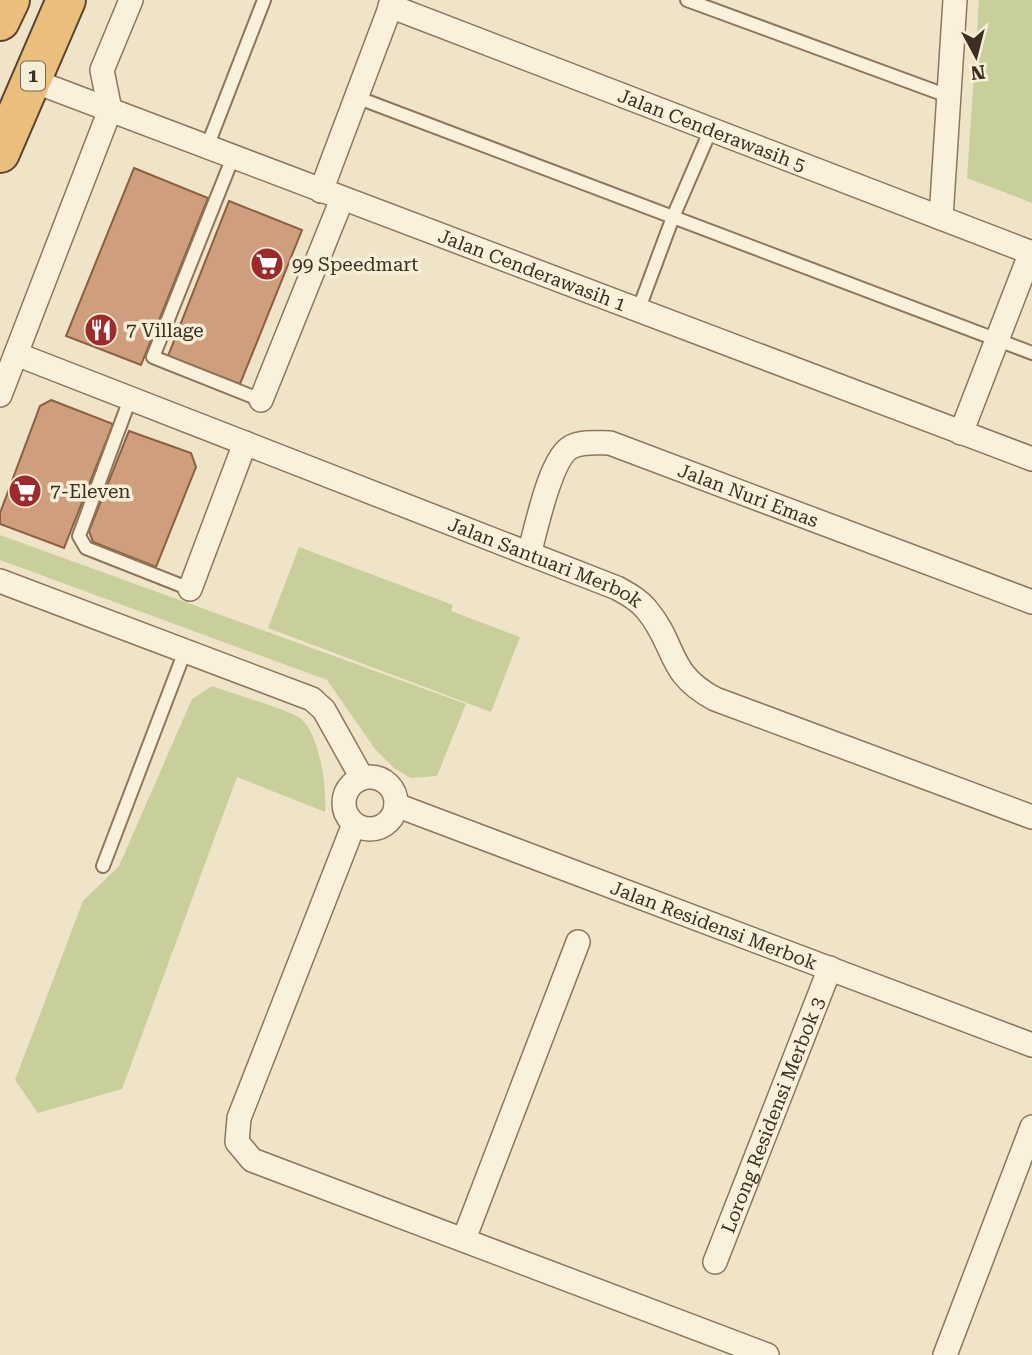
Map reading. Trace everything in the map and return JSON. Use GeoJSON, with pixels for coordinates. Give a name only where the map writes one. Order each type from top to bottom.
{"type":"FeatureCollection","features":[{"type":"Feature","properties":{"kind":"highway"},"geometry":{"type":"LineString","coordinates":[[0,21],[10,0]]}},
{"type":"Feature","properties":{"kind":"highway","name":"1"},"geometry":{"type":"LineString","coordinates":[[0,153],[66,0]]}},
{"type":"Feature","properties":{"kind":"street"},"geometry":{"type":"LineString","coordinates":[[0,395],[110,110],[102,70],[131,0]]}},
{"type":"Feature","properties":{"kind":"street"},"geometry":{"type":"LineString","coordinates":[[940,218],[955,0]]}},
{"type":"Feature","properties":{"kind":"street"},"geometry":{"type":"LineString","coordinates":[[261,400],[332,195],[356,97],[391,3]]}},
{"type":"Feature","properties":{"kind":"street","name":"Jalan Cenderawasih 5"},"geometry":{"type":"LineString","coordinates":[[391,3],[1031,253]]}},
{"type":"Feature","properties":{"kind":"street","name":"Jalan Cenderawasih 1"},"geometry":{"type":"LineString","coordinates":[[31,80],[1032,459]]}},
{"type":"Feature","properties":{"kind":"street"},"geometry":{"type":"LineString","coordinates":[[961,433],[1031,253]]}},
{"type":"Feature","properties":{"kind":"street","name":"Jalan Santuari Merbok"},"geometry":{"type":"LineString","coordinates":[[16,354],[617,587],[649,612],[679,669],[693,687],[715,699],[1032,817]]}},
{"type":"Feature","properties":{"kind":"street","name":"Jalan Nuri Emas"},"geometry":{"type":"LineString","coordinates":[[528,554],[557,462],[570,447],[589,442],[610,443],[1032,602]]}},
{"type":"Feature","properties":{"kind":"street"},"geometry":{"type":"LineString","coordinates":[[190,589],[245,443]]}},
{"type":"Feature","properties":{"kind":"street"},"geometry":{"type":"LineString","coordinates":[[0,581],[312,699],[324,710],[362,778]]}},
{"type":"Feature","properties":{"kind":"street"},"geometry":{"type":"LineString","coordinates":[[370,776],[386,782],[392,789],[396,805],[390,819],[377,828],[369,829],[354,824],[343,802],[348,787],[362,778],[370,776]]}},
{"type":"Feature","properties":{"kind":"street","name":"Jalan Residensi Merbok"},"geometry":{"type":"LineString","coordinates":[[396,805],[1032,1045]]}},
{"type":"Feature","properties":{"kind":"street"},"geometry":{"type":"LineString","coordinates":[[354,824],[239,1118],[237,1142],[252,1160],[767,1355]]}},
{"type":"Feature","properties":{"kind":"street"},"geometry":{"type":"LineString","coordinates":[[464,1239],[578,942]]}},
{"type":"Feature","properties":{"kind":"street","name":"Lorong Residensi Merbok 3"},"geometry":{"type":"LineString","coordinates":[[715,1262],[830,968]]}},
{"type":"Feature","properties":{"kind":"street"},"geometry":{"type":"LineString","coordinates":[[946,1355],[1032,1127]]}},
{"type":"Feature","properties":{"kind":"lane"},"geometry":{"type":"LineString","coordinates":[[207,147],[264,0]]}},
{"type":"Feature","properties":{"kind":"lane"},"geometry":{"type":"LineString","coordinates":[[687,0],[948,96]]}},
{"type":"Feature","properties":{"kind":"lane"},"geometry":{"type":"LineString","coordinates":[[356,97],[1032,353]]}},
{"type":"Feature","properties":{"kind":"lane"},"geometry":{"type":"LineString","coordinates":[[638,310],[673,217],[711,129]]}},
{"type":"Feature","properties":{"kind":"lane"},"geometry":{"type":"LineString","coordinates":[[233,157],[153,358],[261,400]]}},
{"type":"Feature","properties":{"kind":"lane"},"geometry":{"type":"LineString","coordinates":[[130,399],[79,536],[86,548],[190,589]]}},
{"type":"Feature","properties":{"kind":"lane"},"geometry":{"type":"LineString","coordinates":[[103,866],[185,651]]}},
{"type":"Feature","properties":{"kind":"green space"},"geometry":{"type":"Polygon","coordinates":[[[979,0],[1032,0],[1032,203],[967,178],[979,0]]]}},
{"type":"Feature","properties":{"kind":"green space"},"geometry":{"type":"Polygon","coordinates":[[[0,535],[466,704],[437,776],[411,778],[394,768],[375,749],[327,680],[0,560],[0,535]]]}},
{"type":"Feature","properties":{"kind":"green space"},"geometry":{"type":"Polygon","coordinates":[[[299,547],[453,605],[451,611],[520,637],[491,712],[268,628],[299,547]]]}},
{"type":"Feature","properties":{"kind":"green space"},"geometry":{"type":"Polygon","coordinates":[[[212,686],[283,710],[300,718],[307,725],[321,762],[325,812],[237,777],[122,1089],[38,1113],[15,1080],[83,901],[119,866],[192,699],[212,686]]]}},
{"type":"Feature","properties":{"kind":"building"},"geometry":{"type":"Polygon","coordinates":[[[134,168],[208,198],[141,365],[66,336],[134,168]]]}},
{"type":"Feature","properties":{"kind":"building"},"geometry":{"type":"Polygon","coordinates":[[[229,201],[302,230],[240,384],[168,356],[229,201]]]}},
{"type":"Feature","properties":{"kind":"building"},"geometry":{"type":"Polygon","coordinates":[[[51,400],[113,424],[64,548],[0,524],[0,513],[40,406],[51,400]]]}},
{"type":"Feature","properties":{"kind":"building"},"geometry":{"type":"Polygon","coordinates":[[[129,431],[191,453],[196,467],[156,567],[93,542],[89,531],[129,431]]]}},
{"type":"Feature","properties":{"kind":"place","name":"99 Speedmart"},"geometry":{"type":"Point","coordinates":[267,264]}},
{"type":"Feature","properties":{"kind":"place","name":"7 Village"},"geometry":{"type":"Point","coordinates":[101,330]}},
{"type":"Feature","properties":{"kind":"place","name":"7-Eleven"},"geometry":{"type":"Point","coordinates":[25,491]}}]}
